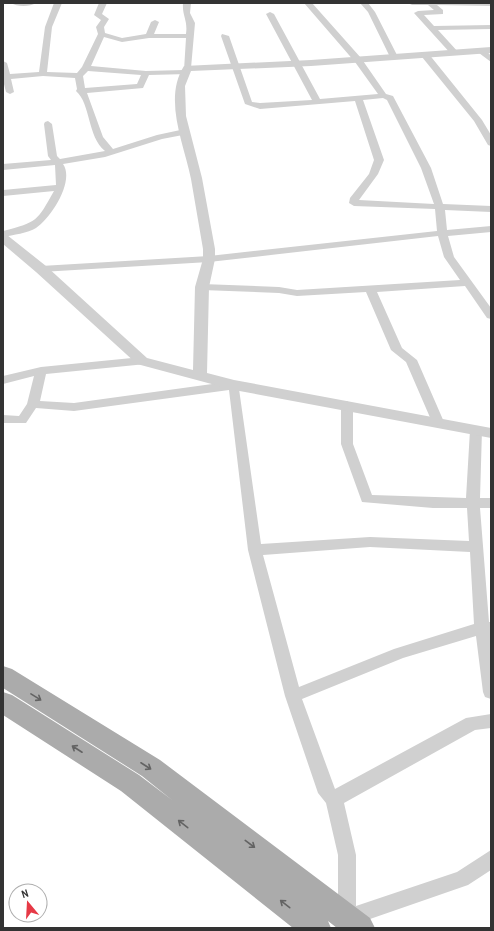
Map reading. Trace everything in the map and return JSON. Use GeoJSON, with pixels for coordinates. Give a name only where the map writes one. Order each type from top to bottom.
{"type":"FeatureCollection","features":[{"type":"Feature","properties":{"kind":"main road"},"geometry":{"type":"LineString","coordinates":[[3,676],[151,768],[348,925]]}},
{"type":"Feature","properties":{"kind":"main road"},"geometry":{"type":"LineString","coordinates":[[3,702],[130,783],[316,928]]}},
{"type":"Feature","properties":{"kind":"street"},"geometry":{"type":"LineString","coordinates":[[15,3],[32,3]]}},
{"type":"Feature","properties":{"kind":"street"},"geometry":{"type":"LineString","coordinates":[[43,74],[45,46],[52,11],[58,3]]}},
{"type":"Feature","properties":{"kind":"street"},"geometry":{"type":"LineString","coordinates":[[103,3],[98,15],[105,19],[100,28],[102,34],[86,68],[79,76],[80,91],[90,110],[95,131],[105,147],[111,152]]}},
{"type":"Feature","properties":{"kind":"street"},"geometry":{"type":"LineString","coordinates":[[187,3],[186,13],[191,23],[186,70],[180,86],[181,116],[196,178],[209,249],[209,259],[202,287],[200,376]]}},
{"type":"Feature","properties":{"kind":"street"},"geometry":{"type":"LineString","coordinates":[[308,3],[357,60],[383,96]]}},
{"type":"Feature","properties":{"kind":"street"},"geometry":{"type":"LineString","coordinates":[[364,3],[371,12],[394,57]]}},
{"type":"Feature","properties":{"kind":"street"},"geometry":{"type":"LineString","coordinates":[[412,3],[491,4]]}},
{"type":"Feature","properties":{"kind":"street"},"geometry":{"type":"LineString","coordinates":[[431,4],[440,12],[418,13],[455,53]]}},
{"type":"Feature","properties":{"kind":"street"},"geometry":{"type":"LineString","coordinates":[[270,14],[317,102]]}},
{"type":"Feature","properties":{"kind":"street"},"geometry":{"type":"LineString","coordinates":[[149,36],[155,22]]}},
{"type":"Feature","properties":{"kind":"street"},"geometry":{"type":"LineString","coordinates":[[433,28],[491,27]]}},
{"type":"Feature","properties":{"kind":"street"},"geometry":{"type":"LineString","coordinates":[[102,34],[122,40],[149,36],[190,36]]}},
{"type":"Feature","properties":{"kind":"street"},"geometry":{"type":"LineString","coordinates":[[225,36],[248,102],[253,106],[358,100],[383,96],[390,98],[426,168],[440,208],[442,233],[449,257],[491,316]]}},
{"type":"Feature","properties":{"kind":"street"},"geometry":{"type":"LineString","coordinates":[[86,68],[146,73],[236,66],[357,60],[487,50],[491,60]]}},
{"type":"Feature","properties":{"kind":"street"},"geometry":{"type":"LineString","coordinates":[[426,55],[478,120],[491,143]]}},
{"type":"Feature","properties":{"kind":"street"},"geometry":{"type":"LineString","coordinates":[[3,63],[4,76],[10,92]]}},
{"type":"Feature","properties":{"kind":"street"},"geometry":{"type":"LineString","coordinates":[[80,91],[140,86],[146,73]]}},
{"type":"Feature","properties":{"kind":"street"},"geometry":{"type":"LineString","coordinates":[[4,76],[43,74],[79,76]]}},
{"type":"Feature","properties":{"kind":"street"},"geometry":{"type":"LineString","coordinates":[[358,100],[379,160],[373,174],[355,198],[354,203],[440,208],[491,209]]}},
{"type":"Feature","properties":{"kind":"street"},"geometry":{"type":"LineString","coordinates":[[478,120],[491,119]]}},
{"type":"Feature","properties":{"kind":"street"},"geometry":{"type":"LineString","coordinates":[[3,234],[31,227],[43,218],[60,188],[61,167],[53,156],[48,124]]}},
{"type":"Feature","properties":{"kind":"street"},"geometry":{"type":"LineString","coordinates":[[3,167],[58,162],[105,154],[160,137],[185,132]]}},
{"type":"Feature","properties":{"kind":"street"},"geometry":{"type":"LineString","coordinates":[[3,193],[60,188]]}},
{"type":"Feature","properties":{"kind":"street"},"geometry":{"type":"LineString","coordinates":[[41,269],[209,259],[442,233],[491,229]]}},
{"type":"Feature","properties":{"kind":"street"},"geometry":{"type":"LineString","coordinates":[[3,238],[41,269],[142,361]]}},
{"type":"Feature","properties":{"kind":"street"},"geometry":{"type":"LineString","coordinates":[[202,287],[297,292],[467,283]]}},
{"type":"Feature","properties":{"kind":"street"},"geometry":{"type":"LineString","coordinates":[[370,289],[397,350],[411,360],[438,422]]}},
{"type":"Feature","properties":{"kind":"street"},"geometry":{"type":"LineString","coordinates":[[3,380],[41,371],[142,361],[234,385],[491,432]]}},
{"type":"Feature","properties":{"kind":"street"},"geometry":{"type":"LineString","coordinates":[[3,419],[22,420],[33,404],[41,371]]}},
{"type":"Feature","properties":{"kind":"street"},"geometry":{"type":"LineString","coordinates":[[33,404],[74,407],[234,385]]}},
{"type":"Feature","properties":{"kind":"street"},"geometry":{"type":"LineString","coordinates":[[234,385],[255,550],[293,696],[327,793],[334,799],[347,855],[348,925],[462,879],[491,859]]}},
{"type":"Feature","properties":{"kind":"street"},"geometry":{"type":"LineString","coordinates":[[347,405],[347,444],[367,499],[432,503],[491,503]]}},
{"type":"Feature","properties":{"kind":"street"},"geometry":{"type":"LineString","coordinates":[[476,430],[473,502],[491,692]]}},
{"type":"Feature","properties":{"kind":"street"},"geometry":{"type":"LineString","coordinates":[[255,550],[370,542],[477,547]]}},
{"type":"Feature","properties":{"kind":"street"},"geometry":{"type":"LineString","coordinates":[[293,696],[399,653],[486,628]]}},
{"type":"Feature","properties":{"kind":"street"},"geometry":{"type":"LineString","coordinates":[[334,799],[472,723],[491,721]]}}]}
